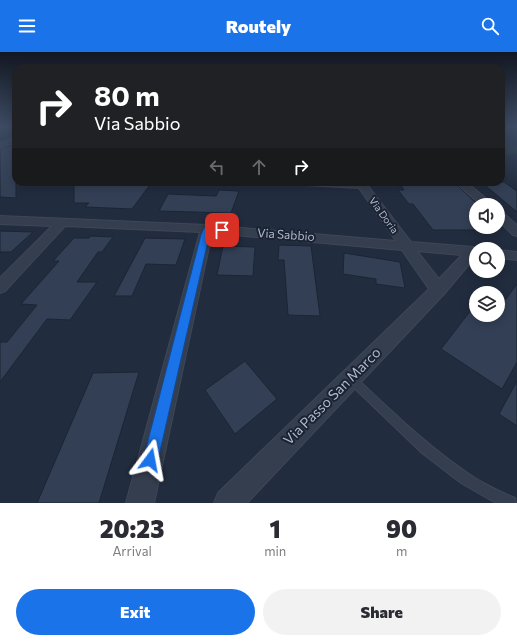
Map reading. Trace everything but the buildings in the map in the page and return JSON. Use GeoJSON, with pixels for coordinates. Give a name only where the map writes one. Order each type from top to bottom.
{"type":"FeatureCollection","features":[{"type":"Feature","properties":{"kind":"street","name":"Via Doria"},"geometry":{"type":"LineString","coordinates":[[363,186],[405,245]]}},
{"type":"Feature","properties":{"kind":"street"},"geometry":{"type":"LineString","coordinates":[[465,186],[479,198]]}},
{"type":"Feature","properties":{"kind":"street","name":"Via Sabbio"},"geometry":{"type":"LineString","coordinates":[[0,220],[207,229],[469,251]]}},
{"type":"Feature","properties":{"kind":"street"},"geometry":{"type":"LineString","coordinates":[[505,221],[517,232]]}},
{"type":"Feature","properties":{"kind":"street"},"geometry":{"type":"LineString","coordinates":[[0,287],[62,223]]}},
{"type":"Feature","properties":{"kind":"street"},"geometry":{"type":"LineString","coordinates":[[140,503],[207,229]]}},
{"type":"Feature","properties":{"kind":"street"},"geometry":{"type":"LineString","coordinates":[[405,245],[438,290]]}},
{"type":"Feature","properties":{"kind":"street"},"geometry":{"type":"LineString","coordinates":[[505,255],[517,256]]}},
{"type":"Feature","properties":{"kind":"street","name":"Via Passo San Marco"},"geometry":{"type":"LineString","coordinates":[[228,503],[469,257]]}},
{"type":"Feature","properties":{"kind":"lane"},"geometry":{"type":"LineString","coordinates":[[350,378],[445,466],[478,488],[510,503]]}},
{"type":"Feature","properties":{"kind":"green space"},"geometry":{"type":"Polygon","coordinates":[[[505,147],[517,147],[517,154],[505,155],[505,147]]]}},
{"type":"Feature","properties":{"kind":"route"},"geometry":{"type":"LineString","coordinates":[[150,460],[205,235],[207,229],[222,230]]}}]}
